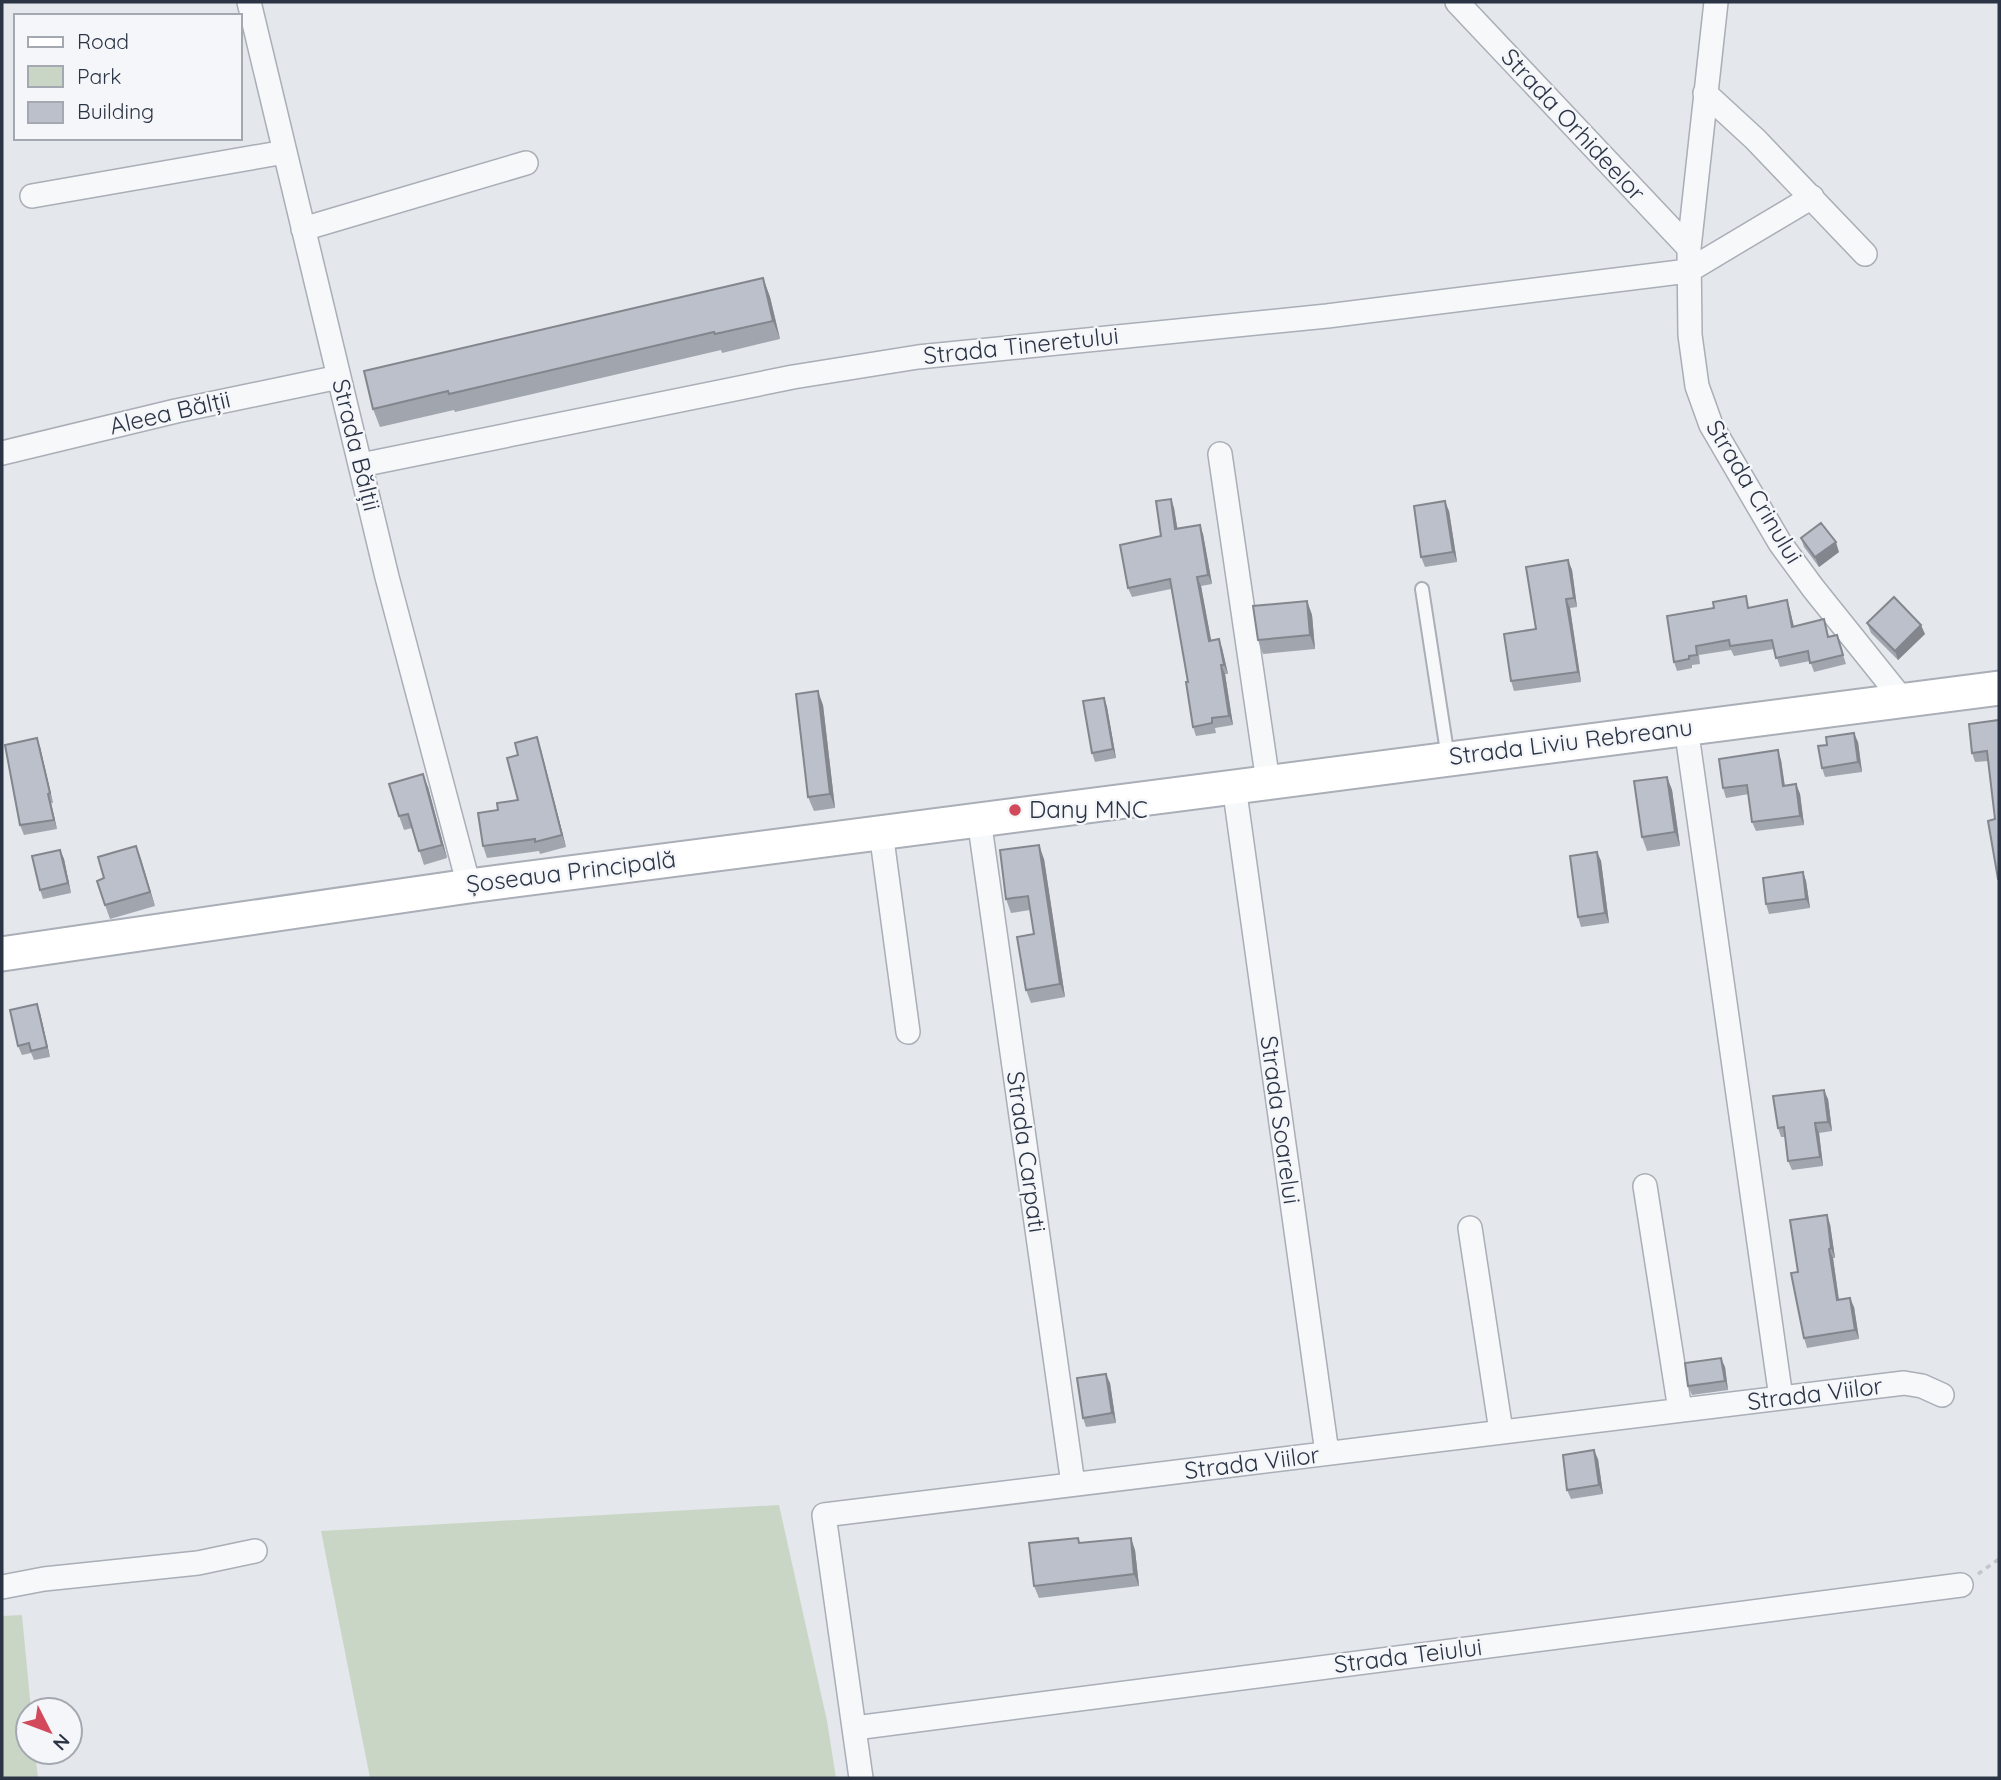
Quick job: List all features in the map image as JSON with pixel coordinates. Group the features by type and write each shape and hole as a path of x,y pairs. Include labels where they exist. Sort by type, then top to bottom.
{"main road":[{"name":"Strada Liviu Rebreanu","path":"1142,798 1999,688"},
{"name":"Șoseaua Principală","path":"2,954 469,886 1142,798"}],"street":[{"name":"Strada Bălții","path":"250,2 387,577 469,886"},
{"name":"Strada Orhideelor","path":"1457,2 1689,248"},
{"name":"Strada Crinului","path":"1716,2 1689,248 1690,335 1697,386 1711,425 1780,543 1902,699"},
{"path":"1705,93 1755,139 1865,254"},
{"path":"32,196 285,152"},
{"path":"303,229 526,163"},
{"path":"1688,271 1812,197"},
{"name":"Strada Tineretului","path":"360,465 793,377 904,359 1327,316 1688,271"},
{"name":"Aleea Bălții","path":"2,453 176,411 339,377"},
{"path":"1220,454 1268,782"},
{"path":"1686,727 1781,1398"},
{"name":"Strada Soarelui","path":"1234,786 1327,1454"},
{"name":"Strada Carpati","path":"979,819 1073,1485"},
{"path":"881,832 908,1032"},
{"path":"1645,1186 1680,1410"},
{"path":"1470,1228 1501,1431"},
{"name":"Strada Viilor","path":"861,1778 824,1515 1904,1383 1922,1386 1942,1395"},
{"path":"2,1587 44,1579 198,1563 255,1551"},
{"name":"Strada Teiului","path":"855,1728 1961,1585"}],"lane":[{"path":"1422,589 1448,758"}],"path":[{"path":"1961,1585 1999,1559"}],"green space":[{"path":"779,1505 827,1721 836,1778 370,1778 321,1531"},
{"path":"22,1615 30,1696 14,1696 14,1766 37,1766 38,1778 2,1778 2,1616"}],"building":[{"path":"763,278 773,321 373,409 364,371"},
{"path":"1171,499 1175,529 1200,525 1208,575 1197,577 1209,641 1219,639 1229,716 1212,718 1212,723 1193,727 1170,579 1128,588 1120,545 1161,536 1156,501"},
{"path":"1445,501 1453,552 1421,557 1414,506"},
{"path":"1821,523 1836,542 1815,557 1801,538"},
{"path":"1568,560 1574,598 1566,599 1578,672 1511,681 1504,634 1536,629 1526,567"},
{"path":"1746,596 1748,608 1787,600 1792,627 1824,619 1828,637 1837,635 1843,655 1810,663 1808,651 1776,658 1772,640 1730,646 1729,640 1696,646 1697,655 1674,662 1667,616 1714,608 1713,602"},
{"path":"1894,597 1921,625 1895,651 1867,623"},
{"path":"1307,601 1310,635 1258,640 1253,606"},
{"path":"818,691 830,794 808,797 796,694"},
{"path":"1104,698 1113,749 1092,753 1083,701"},
{"path":"1999,720 1998,879 1988,821 1995,819 1987,751 1972,753 1969,724"},
{"path":"1854,733 1858,762 1822,768 1818,746 1827,745 1826,737"},
{"path":"537,737 562,835 535,842 535,839 483,846 478,813 498,810 497,803 518,800 507,758 518,755 515,743"},
{"path":"37,738 54,820 20,825 5,745"},
{"path":"1778,750 1783,786 1796,784 1800,816 1752,822 1747,785 1723,788 1719,759"},
{"path":"423,774 442,845 419,851 408,814 399,816 389,784"},
{"path":"1667,777 1675,832 1642,837 1634,781"},
{"path":"1039,845 1060,984 1026,990 1017,937 1034,934 1028,896 1006,899 1000,850"},
{"path":"136,846 150,892 105,905 97,881 104,878 98,857"},
{"path":"60,850 68,883 40,890 32,856"},
{"path":"1597,852 1605,913 1578,917 1570,856"},
{"path":"1803,872 1806,899 1766,904 1763,878"},
{"path":"37,1004 47,1047 31,1051 29,1043 18,1046 10,1010"},
{"path":"1824,1090 1828,1122 1815,1123 1820,1157 1788,1161 1784,1127 1778,1128 1773,1096"},
{"path":"1827,1215 1837,1300 1850,1298 1855,1330 1804,1338 1791,1273 1798,1272 1790,1220"},
{"path":"1721,1358 1725,1381 1688,1386 1685,1363"},
{"path":"1106,1374 1112,1413 1083,1418 1077,1378"},
{"path":"1594,1450 1599,1485 1567,1490 1563,1455"},
{"path":"1078,1538 1079,1543 1131,1538 1134,1574 1034,1586 1029,1543"}],"place":[{"name":"Dany MNC","path":"1015,810"}]}
